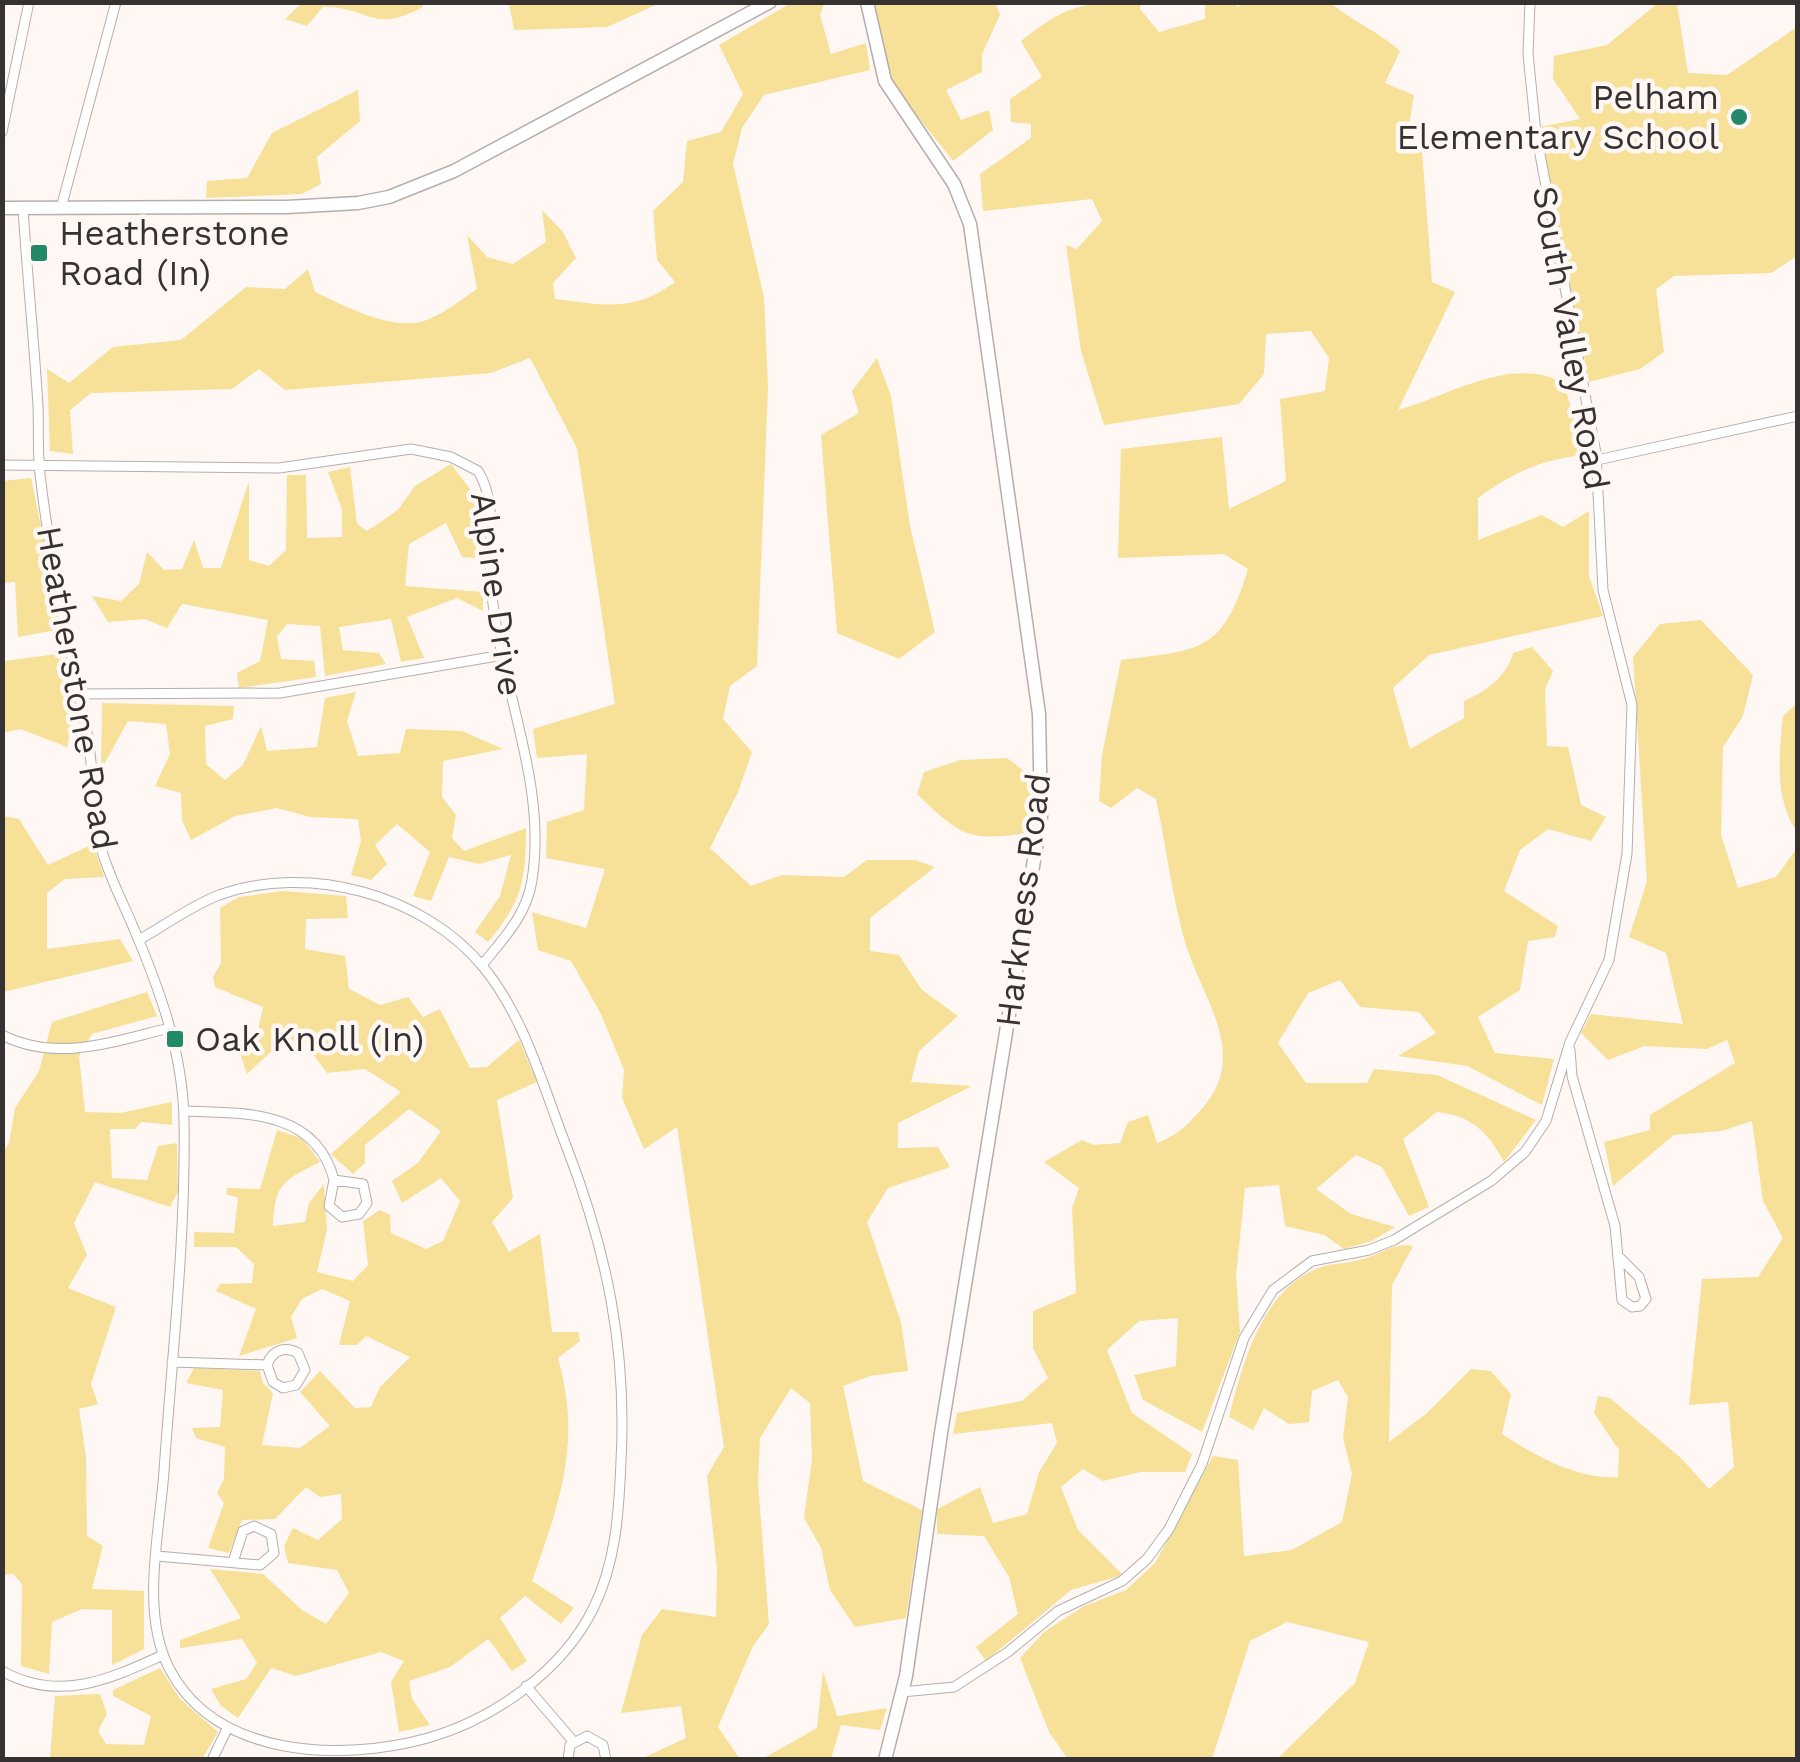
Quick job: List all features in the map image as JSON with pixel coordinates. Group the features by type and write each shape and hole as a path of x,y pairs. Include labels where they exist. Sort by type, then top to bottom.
{"main road":[{"path":"2,208 358,204 428,183 770,2"},
{"name":"Harkness Road","path":"867,2 885,81 954,184 970,224 1024,589 1042,767 1039,836 1026,920 958,1324 902,1692 886,1760"}],"street":[{"path":"2,132 29,2"},
{"path":"60,208 116,2"},
{"name":"South Valley Road","path":"902,1692 954,1687 1058,1612 1115,1585 1141,1566 1169,1529 1202,1464 1244,1338 1273,1290 1312,1261 1386,1244 1510,1166 1546,1121 1570,1042 1616,933 1632,768 1630,687 1601,573 1596,460 1536,132 1528,54 1530,2"},
{"name":"Heatherstone Road","path":"23,208 39,466 90,749 101,847 170,1028 184,1110 184,1188 156,1604 163,1655 175,1679 226,1730"},
{"path":"1596,460 1798,416"},
{"name":"Alpine Drive","path":"2,465 280,468 411,449 458,460 478,471 486,487 491,589 502,655 531,788 533,874 517,921 482,965"},
{"path":"78,694 296,692 502,655"},
{"path":"139,940 227,893 317,885 397,903 454,940 482,965 528,1043 588,1203 612,1290 623,1372 620,1502 607,1572 573,1641 526,1686 457,1728 406,1743 326,1748 266,1743 226,1730 212,1760"},
{"path":"2,1035 29,1046 60,1050 170,1028"},
{"path":"1570,1042 1572,1076 1612,1211 1622,1300 1632,1307 1640,1306 1646,1299 1643,1285 1620,1258"},
{"path":"184,1110 256,1114 285,1122 318,1145 334,1180 329,1206 342,1217 359,1214 367,1202 363,1184 334,1180"},
{"path":"286,1349 298,1353 306,1370 296,1386 284,1388 272,1382 267,1365 274,1354 286,1349"},
{"path":"172,1362 267,1365"},
{"path":"157,1556 233,1562 266,1563 274,1553 272,1534 254,1526 242,1531 233,1562"},
{"path":"2,1672 46,1687 77,1687 103,1682 163,1655"},
{"path":"526,1686 574,1741"},
{"path":"568,1760 574,1741 586,1736 599,1740 606,1760"}],"shaded area":[{"path":"1246,2 1331,3 1400,51 1385,83 1414,95 1408,131 1422,151 1432,282 1455,292 1398,410 1502,375 1544,376 1564,383 1584,455 1528,469 1478,498 1478,540 1542,515 1563,527 1589,511 1589,576 1603,616 1429,655 1393,688 1410,749 1464,718 1464,701 1494,683 1513,653 1532,647 1553,671 1545,689 1547,746 1568,747 1581,805 1606,817 1591,841 1548,829 1520,850 1504,891 1558,926 1555,937 1528,941 1520,990 1478,1017 1495,1053 1554,1059 1542,1105 1467,1066 1398,1056 1436,1033 1419,1012 1360,1007 1340,980 1308,993 1278,1043 1306,1083 1367,1083 1374,1069 1437,1075 1536,1120 1504,1162 1478,1127 1460,1117 1437,1112 1403,1139 1429,1207 1409,1216 1382,1167 1356,1155 1316,1189 1351,1214 1395,1227 1372,1241 1344,1249 1324,1235 1285,1226 1279,1185 1245,1188 1236,1276 1240,1332 1202,1432 1143,1400 1134,1375 1176,1366 1178,1318 1139,1321 1107,1350 1132,1413 1192,1454 1185,1472 1140,1472 1103,1481 1083,1469 1061,1487 1078,1530 1123,1575 1071,1590 986,1661 976,1647 1018,1614 1009,1577 984,1536 937,1534 937,1509 980,1487 993,1523 1027,1514 1039,1472 1057,1443 1052,1423 953,1434 957,1413 1022,1401 1048,1378 1033,1348 1033,1311 1076,1293 1072,1208 1079,1188 1044,1162 1082,1140 1093,1145 1120,1143 1128,1122 1148,1115 1157,1143 1170,1137 1199,1112 1214,1091 1222,1070 1219,1028 1185,942 1156,799 1137,788 1111,808 1099,801 1102,755 1121,660 1190,649 1205,642 1229,617 1248,569 1224,554 1118,558 1121,449 1222,437 1229,509 1286,481 1280,399 1325,391 1329,358 1311,331 1266,334 1264,374 1239,404 1104,425 1081,351 1066,245 1077,249 1102,221 1092,199 983,211 980,174 1031,138 1031,124 1011,122 1010,99 1042,77 1021,41 1052,19 1089,5 1141,3 1140,9 1159,32 1205,19 1205,3 1236,3 1237,7"},
{"path":"302,3 422,3 423,7 392,19 323,7 307,26 285,19"},
{"path":"509,3 660,3 607,27 514,30"},
{"path":"791,3 824,3 820,15 831,54 866,43 870,70 764,95 742,128 733,164 764,297 768,387 757,666 730,686 723,719 752,752 738,792 710,848 751,886 782,875 844,877 867,860 915,860 935,867 870,918 870,951 899,955 922,990 958,1016 919,1051 911,1082 972,1086 898,1123 898,1148 938,1147 950,1167 888,1188 867,1222 901,1322 908,1371 870,1376 843,1386 863,1481 922,1510 906,1618 855,1627 830,1590 821,1548 804,1518 812,1459 810,1403 791,1388 760,1438 758,1483 769,1624 753,1646 718,1727 740,1759 641,1759 686,1738 681,1706 621,1713 642,1635 662,1609 716,1617 717,1569 707,1476 724,1447 677,1127 644,1149 622,1098 624,1070 601,1014 571,961 538,950 532,912 586,928 605,869 546,858 547,822 584,810 587,754 537,758 533,729 615,704 577,448 530,358 491,373 285,390 259,369 232,389 91,393 70,410 73,454 50,451 47,369 69,383 113,347 181,340 246,287 285,289 308,269 315,292 355,311 401,323 429,319 477,289 467,235 487,257 513,264 546,242 542,210 563,232 576,258 553,283 555,299 618,304 660,292 675,282 657,260 653,211 683,182 687,141 721,132 743,94 719,45"},
{"path":"875,3 996,3 1000,15 982,54 982,72 946,90 961,120 989,110 993,130 953,161 900,94 881,56"},
{"path":"1658,3 1677,3 1688,73 1727,75 1797,27 1797,256 1771,273 1674,276 1656,289 1664,352 1640,369 1589,382 1539,127 1580,119 1553,79 1554,56 1607,45"},
{"path":"358,90 360,121 317,157 321,184 302,194 206,198 207,181 247,178 272,133"},
{"path":"877,358 891,396 910,526 935,632 899,659 837,633 821,435 859,413 852,391"},
{"path":"451,464 476,497 476,558 462,557 446,523 409,544 405,586 483,592 483,611 457,598 407,617 424,658 401,662 391,619 339,627 343,650 379,653 386,664 325,676 320,626 287,624 277,636 281,659 314,661 316,677 239,688 237,673 260,661 268,620 182,604 167,628 145,619 108,622 92,596 121,601 139,584 147,552 164,570 182,569 194,540 203,568 221,568 249,481 249,560 269,566 286,550 287,475 306,475 307,538 342,537 342,509 328,472 350,467 357,524 367,531 398,510 415,486"},
{"path":"31,478 62,629 18,637 15,582 3,583 2,481"},
{"path":"1701,620 1753,675 1743,716 1723,747 1721,835 1738,888 1776,877 1797,848 1797,1759 1277,1759 1355,1683 1369,1642 1287,1622 1250,1641 1212,1759 1068,1759 1049,1732 1020,1658 1044,1632 1084,1606 1126,1590 1155,1563 1213,1456 1238,1460 1244,1556 1292,1550 1342,1522 1352,1474 1343,1438 1348,1397 1338,1380 1312,1391 1309,1422 1289,1424 1264,1408 1253,1430 1229,1417 1249,1350 1271,1308 1285,1290 1324,1266 1399,1246 1413,1246 1392,1285 1389,1442 1427,1413 1471,1369 1491,1371 1511,1394 1502,1434 1572,1471 1618,1477 1619,1450 1594,1413 1598,1396 1610,1398 1682,1459 1709,1489 1734,1467 1728,1402 1689,1405 1702,1279 1758,1277 1783,1238 1763,1201 1752,1121 1722,1131 1674,1135 1613,1186 1604,1142 1650,1130 1650,1115 1735,1063 1727,1040 1707,1049 1645,1046 1608,1060 1581,1033 1591,1014 1683,1024 1666,953 1629,937 1647,881 1633,657 1660,624"},
{"path":"65,653 71,727 67,747 20,729 3,733 3,661"},
{"path":"356,692 347,721 358,756 400,753 406,729 462,731 503,749 443,761 442,797 456,815 452,838 464,851 526,828 520,890 488,942 475,932 500,896 511,855 479,864 449,857 431,901 413,896 430,852 397,824 375,845 387,864 371,880 351,875 361,841 358,819 310,817 277,808 235,816 191,840 182,820 181,793 155,786 170,754 166,724 128,721 101,770 102,703 234,706 233,719 205,726 206,764 225,780 243,765 261,726 267,751 317,747 325,698"},
{"path":"1797,703 1797,832 1781,791 1780,761 1783,716"},
{"path":"1007,758 1032,777 1036,796 1027,833 991,836 966,832 944,819 917,794 924,772 960,760"},
{"path":"3,816 19,819 48,865 93,844 104,877 65,879 47,893 47,949 120,939 133,961 3,992"},
{"path":"282,891 346,896 348,918 306,919 305,949 345,956 349,989 380,1005 408,997 423,1017 440,1009 470,1068 487,1067 519,1040 537,1082 497,1100 513,1198 492,1222 509,1252 540,1234 552,1332 578,1332 580,1341 558,1358 565,1389 568,1445 559,1498 532,1581 574,1608 561,1624 525,1596 500,1618 527,1661 512,1671 488,1639 450,1667 409,1681 412,1699 430,1725 399,1732 391,1682 404,1661 381,1652 296,1676 271,1668 238,1718 221,1706 211,1689 246,1679 257,1663 242,1639 180,1648 180,1640 241,1618 210,1569 263,1574 302,1610 326,1624 349,1593 337,1570 288,1563 284,1546 293,1528 318,1540 342,1519 341,1494 320,1497 306,1487 275,1519 242,1520 229,1553 208,1548 224,1503 217,1493 224,1479 225,1447 196,1438 192,1428 220,1427 223,1390 186,1383 194,1368 260,1371 263,1383 273,1393 262,1445 300,1448 330,1426 300,1392 320,1371 355,1408 371,1407 380,1387 410,1357 366,1336 357,1345 339,1345 350,1301 322,1289 302,1299 291,1317 297,1338 239,1356 256,1309 216,1291 220,1284 252,1283 254,1264 236,1247 194,1247 194,1232 234,1233 238,1198 226,1194 227,1188 260,1189 277,1130 303,1139 320,1162 283,1185 276,1201 273,1226 305,1222 309,1203 324,1184 327,1230 317,1272 353,1281 368,1265 363,1221 380,1210 390,1215 391,1233 426,1249 443,1241 460,1201 441,1178 402,1203 392,1181 418,1163 441,1131 409,1109 365,1145 365,1163 353,1174 331,1154 401,1092 365,1069 327,1073 305,1044 284,1040 247,1074 240,1053 220,1047 222,1039 258,1030 263,1007 215,987 213,977 221,963 220,908 239,897"},
{"path":"147,992 157,1016 92,1034 79,1056 85,1112 120,1113 172,1102 172,1125 141,1122 135,1129 110,1129 112,1178 147,1180 158,1146 177,1143 178,1192 170,1207 95,1182 74,1223 87,1255 68,1288 116,1307 91,1384 98,1404 79,1409 86,1457 87,1536 103,1546 92,1589 144,1591 144,1649 112,1665 112,1610 82,1609 52,1622 49,1674 21,1666 22,1584 13,1574 3,1575 3,1152 9,1143 15,1108 39,1071 52,1022"},
{"path":"160,1668 180,1699 218,1732 202,1759 50,1759 55,1696 100,1694 107,1714 98,1731 106,1744 144,1745 151,1716 113,1696 113,1690"},
{"path":"823,1671 837,1716 887,1708 880,1730 841,1725 831,1759 762,1759 817,1728"}],"place":[{"name":"Pelham Elementary School","path":"1739,117"},
{"name":"Heatherstone Road (In)","path":"39,253"},
{"name":"Oak Knoll (In)","path":"175,1039"}]}
